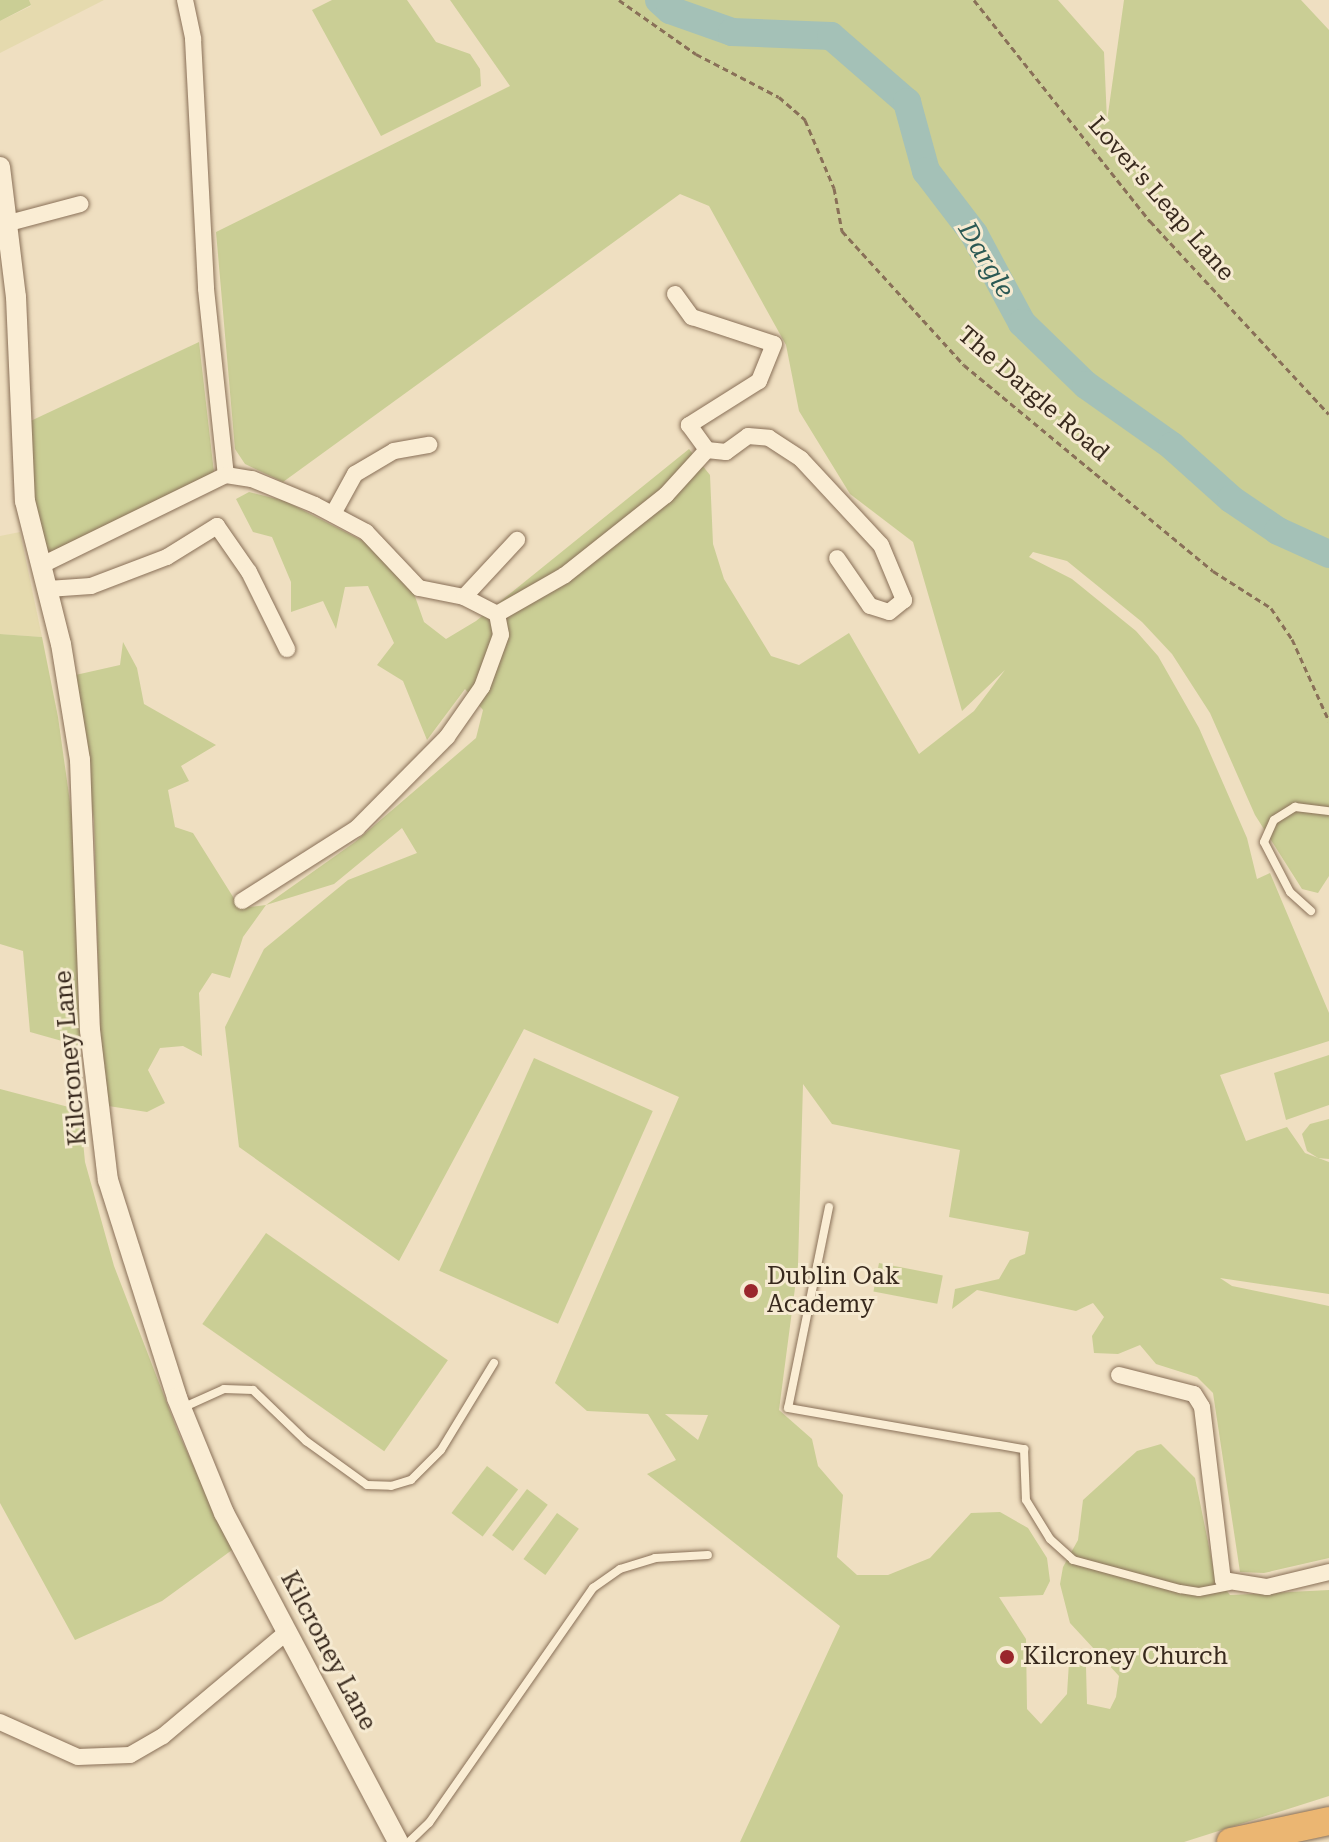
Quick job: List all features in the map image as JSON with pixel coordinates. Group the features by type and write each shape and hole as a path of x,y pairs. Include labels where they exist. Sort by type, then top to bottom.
{"highway":[{"path":"1231,1842 1329,1823"},
{"path":"1273,1842 1329,1823"}],"street":[{"path":"185,0 193,39 206,289 226,475"},
{"name":"Kilcroney Lane","path":"0,167 9,223 26,446 25,501 48,589 80,760 90,1030 108,1180 181,1408 224,1513 398,1842"},
{"path":"9,223 81,204"},
{"path":"675,294 692,317 774,344 759,381 689,425 707,450 726,452 748,436 769,438 801,459 881,545 904,600 889,612 870,606 837,558"},
{"path":"333,514 355,474 394,451 429,445"},
{"path":"497,614 565,575 666,495 707,450"},
{"path":"42,565 226,475 252,479 333,514 366,532 419,588 464,597 497,614"},
{"path":"48,589 91,586 167,557 217,526 249,572 287,649"},
{"path":"464,597 517,540"},
{"path":"242,901 357,828 447,737 482,687 501,635 497,614"},
{"path":"1119,1375 1194,1394 1202,1407 1223,1580 1234,1585 1267,1587 1329,1572"},
{"path":"0,1722 78,1757 130,1755 163,1736 288,1631"}],"lane":[{"path":"1311,911 1290,892 1264,842 1274,820 1295,807 1329,811"},
{"path":"829,1207 788,1408 1024,1449 1026,1500 1050,1539 1073,1560 1199,1592 1234,1585"},
{"path":"181,1408 224,1389 253,1390 306,1441 367,1485 391,1486 411,1480 441,1450 494,1363"},
{"path":"409,1842 429,1823 593,1588 620,1569 655,1558 708,1555"}],"path":[{"name":"The Dargle Road","path":"619,0 696,54 779,97 805,120 830,176 842,231 975,375 1213,571 1271,608 1292,639 1329,721"},
{"name":"Lover's Leap Lane","path":"974,0 1150,221 1329,414"}],"shaded area":[{"path":"29,0 104,0 0,53 0,21 31,6"},
{"path":"20,532 42,637 0,634 0,536"}],"green space":[{"path":"0,0 29,0 31,5 0,21"},
{"path":"332,0 407,0 436,42 470,54 480,69 481,86 381,136 312,10"},
{"path":"450,0 1058,0 1104,52 1107,121 1124,0 1301,0 1329,30 1329,876 1318,893 1302,889 1255,815 1210,713 1172,654 1142,622 1067,561 1033,552 1029,557 1072,579 1136,631 1158,656 1199,728 1247,838 1257,879 1270,873 1329,1013 1329,1041 1220,1075 1246,1141 1287,1127 1305,1153 1329,1162 1329,1294 1220,1278 1232,1286 1329,1306 1329,1558 1264,1573 1240,1572 1213,1393 1197,1377 1156,1364 1140,1345 1118,1354 1094,1353 1092,1336 1104,1317 1093,1303 1076,1311 977,1290 952,1309 955,1289 999,1279 1010,1260 1025,1254 1029,1232 949,1217 960,1150 832,1124 803,1084 798,1265 779,1410 812,1439 818,1466 843,1495 837,1557 857,1575 888,1575 930,1558 971,1513 1000,1512 1028,1528 1047,1558 1050,1581 1043,1595 999,1597 1026,1639 1027,1709 1041,1724 1067,1694 1069,1662 1086,1667 1087,1704 1110,1709 1116,1697 1119,1676 1070,1623 1060,1584 1063,1567 1078,1540 1083,1500 1137,1451 1161,1444 1195,1478 1215,1576 1230,1595 1329,1590 1329,1796 1184,1842 740,1842 840,1626 647,1474 676,1460 648,1414 587,1411 555,1383 679,1097 524,1029 399,1261 239,1147 225,1027 264,949 348,880 417,853 402,828 334,884 266,905 355,842 476,738 483,710 465,689 427,740 403,681 377,665 394,643 368,586 345,587 336,629 323,601 291,612 291,582 272,537 253,532 236,499 249,492 285,501 367,543 412,588 424,622 446,639 476,621 689,449 710,475 713,544 724,579 771,656 799,665 849,633 919,754 974,711 1005,670 962,711 913,542 850,494 799,411 786,345 709,206 680,194 283,482 245,464 235,449 216,232 510,86","holes":["665,1414 708,1415 698,1440"]},
{"path":"199,342 214,473 49,553 34,515 22,425"},
{"path":"0,634 42,637 58,717 80,873 80,1063 62,1041 30,1032 23,951 0,944"},
{"path":"123,642 137,668 144,704 216,745 181,766 189,781 168,790 175,827 193,833 240,908 266,905 243,937 230,978 212,973 199,993 202,1056 183,1046 160,1048 148,1070 165,1103 147,1112 102,1105 94,820 71,676 120,665"},
{"path":"1329,1055 1329,1105 1286,1120 1274,1073"},
{"path":"534,1058 653,1111 558,1324 439,1271"},
{"path":"0,1089 80,1110 85,1162 114,1266 178,1432 232,1550 162,1601 75,1640 0,1503"},
{"path":"1329,1119 1329,1159 1318,1158 1307,1151 1302,1134 1310,1124"},
{"path":"266,1233 448,1360 384,1451 202,1324"},
{"path":"879,1263 943,1275 937,1304 873,1291"},
{"path":"487,1466 518,1489 483,1537 451,1513"},
{"path":"527,1489 548,1505 513,1551 492,1535"},
{"path":"557,1513 579,1529 545,1575 523,1559"}],"waterway":[{"name":"Dargle","path":"659,0 670,10 732,32 831,36 907,102 926,171 974,234 1022,323 1086,385 1172,446 1231,499 1278,531 1329,554"}],"place":[{"name":"Dublin Oak Academy","path":"751,1291"},
{"name":"Kilcroney Church","path":"1007,1657"}]}
